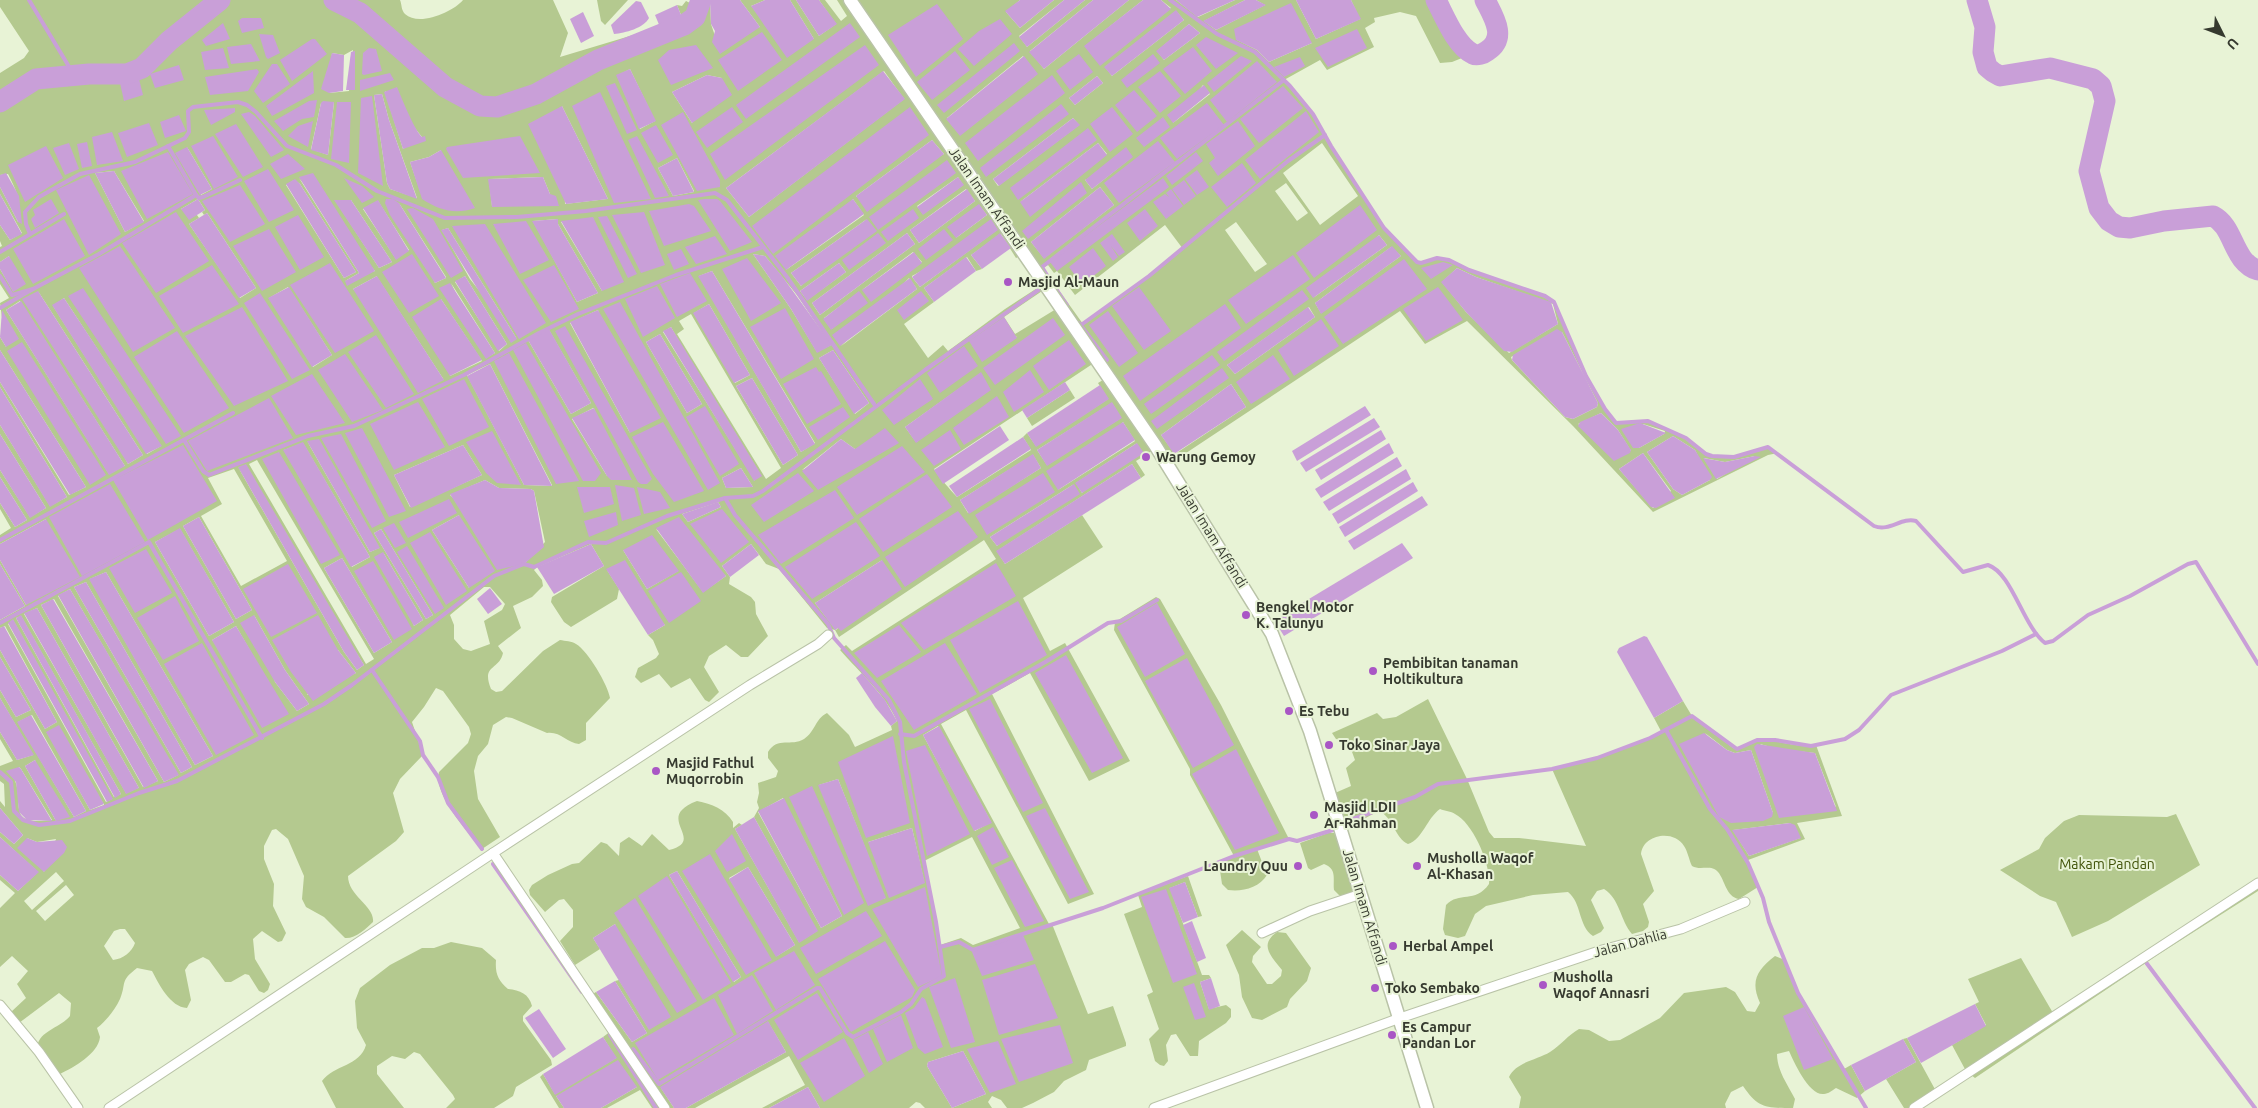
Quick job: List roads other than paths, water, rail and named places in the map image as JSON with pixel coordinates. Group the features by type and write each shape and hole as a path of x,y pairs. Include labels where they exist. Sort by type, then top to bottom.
{"street":[{"name":"Jalan Imam Affandi","path":"850,0 1155,445 1255,603 1285,663 1312,736 1427,1108"},
{"path":"109,1108 493,853 750,685 818,644 828,635"},
{"path":"493,853 665,1108"},
{"path":"1914,1108 2258,882"},
{"path":"1262,933 1310,911 1361,894"},
{"name":"Jalan Dahlia","path":"1154,1108 1400,1018 1602,950 1681,929 1745,902"},
{"path":"0,1005 39,1052 78,1108"}],"waterway":[{"path":"29,0 74,75"},
{"path":"0,102 36,79 89,74 127,74 142,68 169,41 220,0"},
{"path":"334,0 360,13 445,87 480,106 497,107 536,94 598,60 684,25 695,17 701,0"},
{"path":"1170,0 1217,34 1255,52 1290,86 1313,114 1331,146 1384,228 1417,262 1421,263 1437,258 1449,260 1469,270 1545,296 1554,302 1586,376 1605,409 1616,423 1648,421 1686,438 1706,454 1712,456 1734,457 1768,447 1874,526 1885,527 1905,521 1916,521 1963,572 1988,565 1996,570 2011,589 2030,625 2045,643 2053,641 2088,615 2130,596 2188,564 2196,562 2258,664"},
{"path":"1436,0 1461,44 1476,55 1487,51 1497,40 1498,33 1495,20 1485,0"},
{"path":"1977,0 1985,27 1983,52 1987,67 1993,72 2000,76 2050,68 2093,79 2101,86 2105,101 2089,171 2099,208 2109,221 2119,227 2130,228 2164,221 2213,216 2226,228 2243,260 2258,270"},
{"path":"1048,281 1050,280 1042,267 1284,80"},
{"path":"30,234 26,224 25,212 39,197 80,174 135,162 185,138 189,132 188,111 193,107 238,102 247,105 256,112 287,146 336,165 377,191 445,218 517,217 586,211 715,193 727,200 787,277 874,404"},
{"path":"1081,325 1149,276 1288,161 1325,135"},
{"path":"168,146 196,195"},
{"path":"0,276 12,295 33,289 99,254 196,195 199,198 203,197 240,180"},
{"path":"0,252 64,214"},
{"path":"184,440 203,471 209,475 308,436 354,426 464,375 539,333 578,314 676,275 763,247"},
{"path":"1050,280 1067,305"},
{"path":"0,772 11,782 14,811 23,820 39,825 70,821 139,793 177,781 324,704 352,685 494,576 524,564 534,567 588,542 606,543 667,516 725,498 753,496 763,491 925,370 1044,286"},
{"path":"0,308 33,289"},
{"path":"1079,323 1107,360"},
{"path":"0,540 233,413"},
{"path":"633,1049 659,1084 817,988 820,988 847,1033 853,1037 901,1012 911,1004 921,989 944,976 936,922 904,762 900,722 889,700 834,638 828,624 735,515 725,498"},
{"path":"0,623 149,542 262,738"},
{"path":"900,734 914,736 1047,661 1108,623 1121,621 1157,600"},
{"path":"940,947 959,942 973,950 1103,908 1234,856 1289,839 1297,841 1333,830 1350,820 1415,797 1438,784 1552,769 1597,758 1650,738 1692,716 1737,749 1757,740 1775,740 1811,746 1845,739 1859,730 1891,695 2002,651 2036,634"},
{"path":"372,670 420,741 423,755 438,777 448,803 482,849"},
{"path":"1666,730 1710,809 1727,829 1748,863 1763,898 1769,922 1798,993 1866,1108"},
{"path":"493,864 582,992"},
{"path":"2145,961 2255,1108"},
{"path":"610,1035 656,1108"}],"place":[{"name":"Masjid Al-Maun","path":"1008,282"},
{"name":"Warung Gemoy","path":"1146,457"},
{"name":"Bengkel Motor K. Talunyu","path":"1246,615"},
{"name":"Pembibitan tanaman Holtikultura","path":"1373,671"},
{"name":"Es Tebu","path":"1289,711"},
{"name":"Toko Sinar Jaya","path":"1329,745"},
{"name":"Masjid Fathul Muqorrobin","path":"656,771"},
{"name":"Masjid LDII Ar-Rahman","path":"1314,815"},
{"name":"Laundry Quu","path":"1298,866"},
{"name":"Musholla Waqof Al-Khasan","path":"1417,866"},
{"name":"Herbal Ampel","path":"1393,946"},
{"name":"Musholla Waqof Annasri","path":"1543,985"},
{"name":"Toko Sembako","path":"1375,988"},
{"name":"Es Campur Pandan Lor","path":"1392,1035"}],"park label":[{"name":"Makam Pandan","path":"2107,864"}]}
